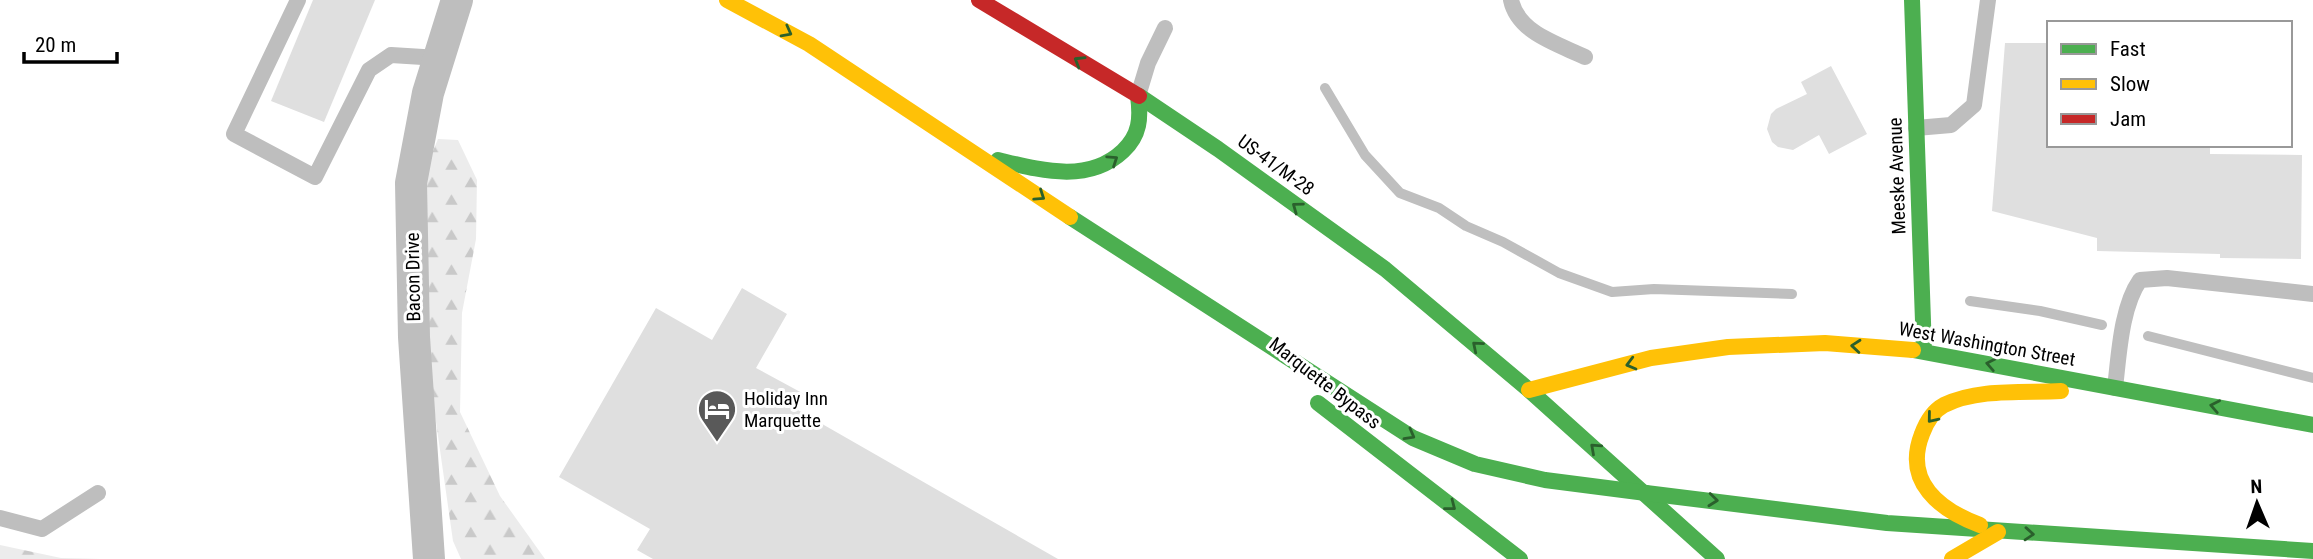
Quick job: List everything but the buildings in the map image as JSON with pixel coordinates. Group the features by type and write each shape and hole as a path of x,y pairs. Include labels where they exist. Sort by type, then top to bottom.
{"main road":[{"path":"727,0 809,44 1105,240 1413,438 1475,464 1545,480 1887,523 2270,554 2313,551"},
{"name":"US-41/M-28","path":"979,0 1138,96 1218,149 1385,269 1529,390"},
{"name":"Meeske Avenue","path":"1912,0 1924,351"},
{"path":"976,154 1035,169 1065,173 1087,171 1107,165 1120,157 1135,138 1140,121 1138,96"},
{"name":"Marquette Bypass","path":"1105,240 1258,357"},
{"name":"West Washington Street","path":"1529,390 1651,358 1728,347 1825,343 1924,351 2313,425"},
{"path":"1998,532 1947,511 1931,497 1916,463 1922,431 1931,416 1943,406 1962,399 2115,387"},
{"path":"1529,390 1717,559"},
{"name":"Marquette Bypass","path":"1302,391 1520,559"},
{"path":"1952,559 1998,532"},
{"path":"2270,554 2313,539"}],"street":[{"name":"Bacon Drive","path":"429,559 414,337 411,183 428,93 457,0"}],"lane":[{"path":"298,0 234,134 315,177 369,70 391,55 439,58"},
{"path":"1511,0 1513,7 1534,33 1585,57"},
{"path":"1916,128 1951,125 1974,105 1988,0"},
{"path":"1138,96 1148,62 1164,28"},
{"path":"2115,387 2128,307 2132,291 2140,280 2167,278 2313,294"},
{"path":"0,519 42,529 98,493"}],"green space":[{"path":"438,139 458,140 477,180 476,239 462,313 460,412 500,496 545,559 461,559 453,541 424,338 421,180"},
{"path":"0,545 61,558 100,559 0,559"}],"waterway":[{"path":"1325,88 1365,155 1400,193 1439,208 1466,226 1503,242 1559,273 1612,292 1654,289 1792,294"},
{"path":"1970,301 2040,311 2102,325"},
{"path":"2148,336 2313,378"}],"traffic: fast":[{"path":"1912,0 1924,351"},
{"path":"998,160 1063,172 1095,168 1123,151 1133,139 1139,119 1138,96"},
{"path":"1139,96 1385,269 1529,390 1717,559"},
{"path":"1070,217 1413,438 1475,464 1545,480 1646,493"},
{"path":"1913,350 2313,425"},
{"path":"1318,403 1520,559"},
{"path":"1646,493 1887,523 2313,551"}],"traffic: slow":[{"path":"727,0 809,44 1070,217"},
{"path":"1529,390 1651,358 1728,347 1825,343 1913,350"},
{"path":"1980,525 1965,519 1939,502 1921,480 1917,451 1928,422 1944,405 1972,396 2002,392 2061,391"},
{"path":"1952,559 1998,532"}],"traffic: jam":[{"path":"979,0 1139,96"}],"place":[{"name":"Holiday Inn Marquette","path":"717,443"}]}
